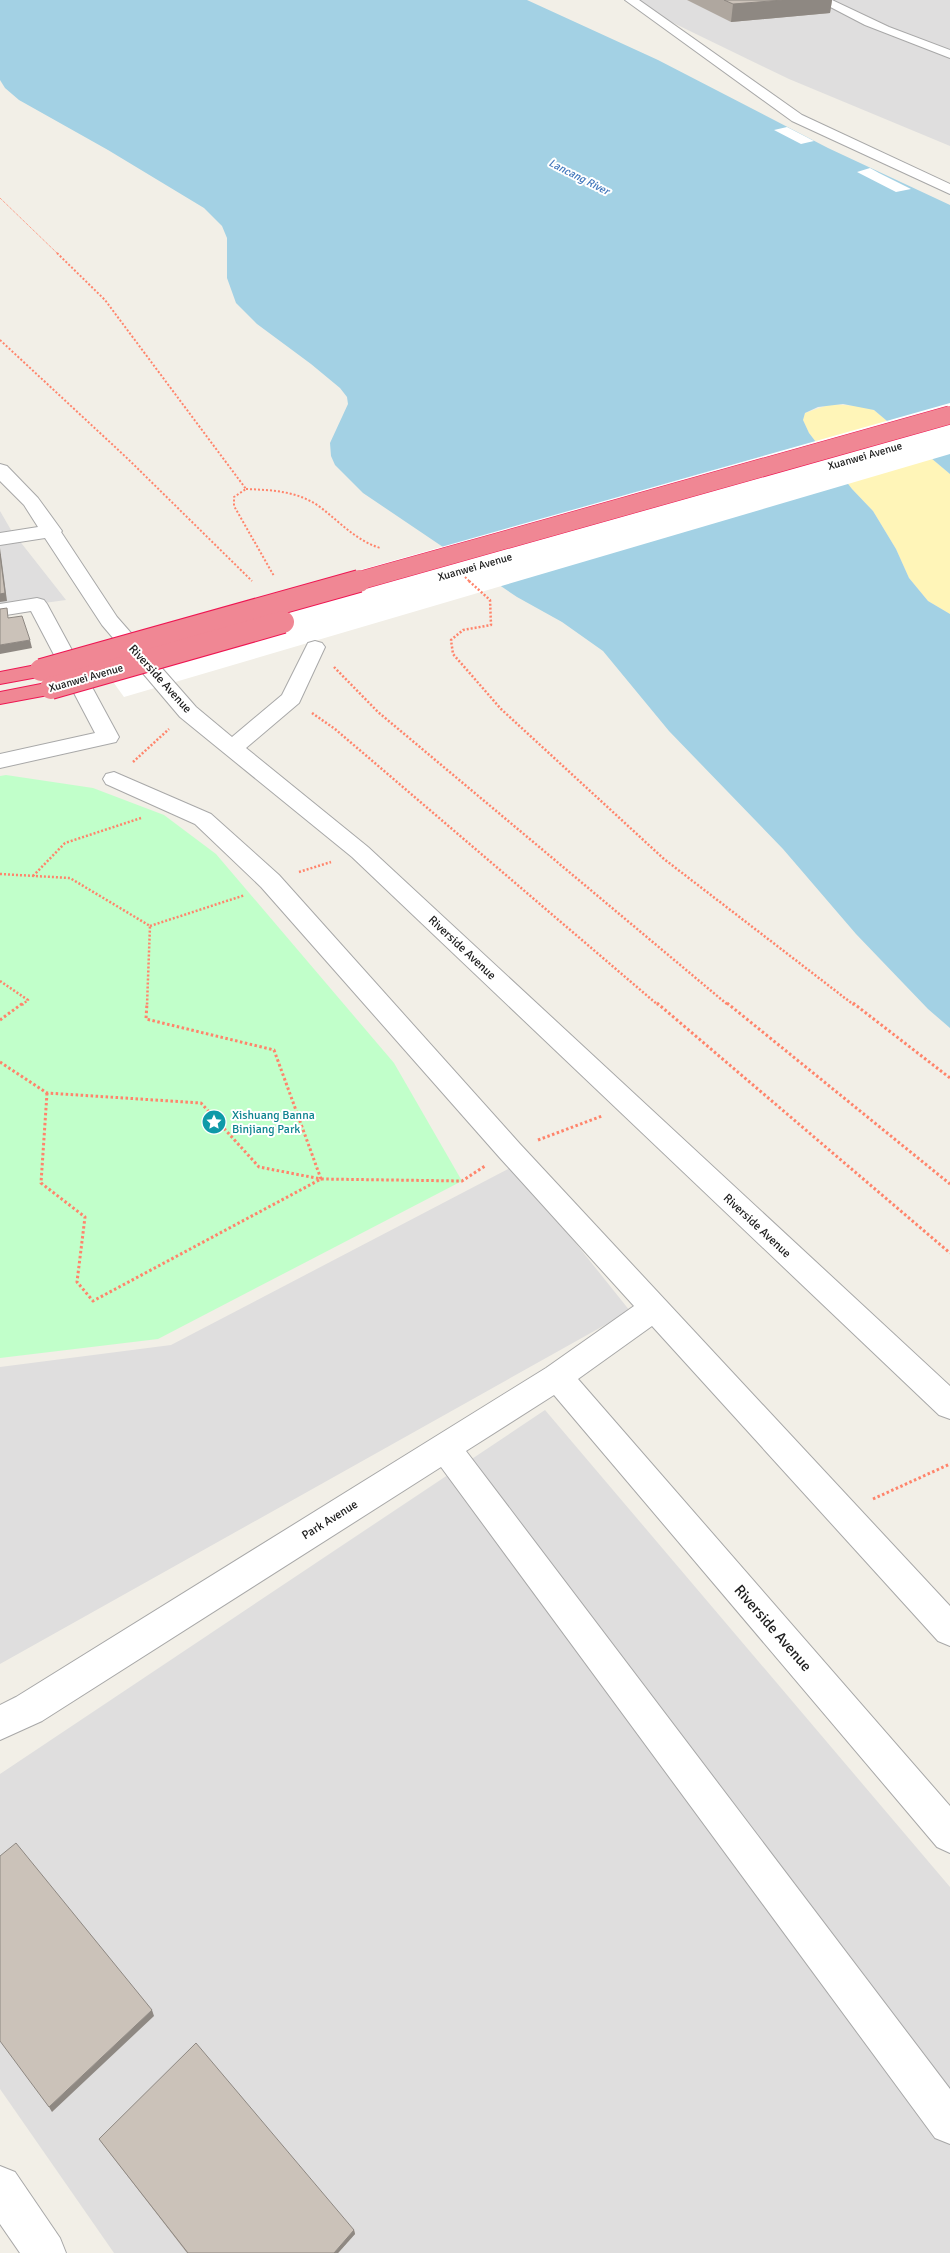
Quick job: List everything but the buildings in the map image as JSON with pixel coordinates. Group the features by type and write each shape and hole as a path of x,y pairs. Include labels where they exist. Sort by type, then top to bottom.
{"highway":[{"name":"Xuanwei Avenue","path":"0,698 46,679 950,415"},
{"name":"Xuanwei Avenue","path":"319,612 950,432"},
{"name":"Xuanwei Avenue","path":"0,678 46,679 300,617"}],"street":[{"path":"631,0 797,118 950,190"},
{"path":"823,0 847,13 950,54"},
{"name":"Riverside Avenue","path":"0,470 32,502 108,620 188,712 360,852 628,1106 950,1406"},
{"path":"0,539 52,532"},
{"path":"0,610 36,604 68,659 108,737 0,761"},
{"path":"233,748 291,698 315,647"},
{"path":"114,779 203,820 270,881 510,1151 950,1630"},
{"name":"Park Avenue","path":"0,1723 29,1709 557,1377 654,1308"},
{"name":"Riverside Avenue","path":"557,1377 950,1834"},
{"path":"445,1448 950,2123"},
{"path":"0,2187 46,2253"}],"path":[{"path":"0,198 105,300 246,489"},
{"path":"0,340 200,528 254,584"},
{"path":"277,581 234,506 234,497 246,489 282,490 310,500 360,541 382,548"},
{"path":"460,573 490,600 491,625 463,630 451,640 453,654 501,709 664,860 950,1078"},
{"path":"315,647 385,718 668,956 950,1184"},
{"path":"291,698 343,735 950,1253"},
{"path":"114,779 188,712"},
{"path":"33,876 66,843 175,807"},
{"path":"0,874 70,878 150,926 250,894 270,881 360,852"},
{"path":"150,926 146,1019 274,1050 321,1179"},
{"path":"0,981 28,1000 0,1020"},
{"path":"0,1062 47,1093 201,1103 259,1167 321,1179 462,1181 510,1151 628,1106"},
{"path":"47,1093 42,1183 85,1217 77,1282 92,1301 321,1179"},
{"path":"842,1512 950,1464"}],"shaded area":[{"path":"626,0 950,0 950,146 789,79"},
{"path":"0,511 11,530 66,600 0,609"},
{"path":"514,1166 630,1311 0,1664 0,1367 171,1345"},
{"path":"545,1410 950,1887 950,2253 114,2253 0,2089 0,1774"}],"sand":[{"path":"831,404 857,406 874,410 950,474 950,614 928,601 909,578 896,549 873,511 852,489 809,433 803,420 805,413"}],"green space":[{"name":"Xishuang Banna Binjiang Park","path":"6,775 93,788 164,815 216,854 394,1063 462,1181 158,1339 0,1358 0,776"}],"water":[{"name":"Lancang River","path":"0,0 527,0 658,60 828,148 950,205 950,474 874,410 843,404 818,407 805,413 803,420 809,433 852,489 873,511 896,549 909,578 928,601 950,614 950,1028 928,1009 856,934 783,849 669,731 603,651 562,622 517,597 363,493 335,465 331,456 330,443 348,404 347,397 340,388 311,364 257,324 236,303 227,278 227,238 222,226 204,208 108,150 19,100 5,88 0,80"}],"pier":[{"path":"787,127 814,141 801,144 774,130"},
{"path":"870,168 911,189 896,192 857,172"},
{"path":"950,403 950,454 124,697 88,647"}],"place":[{"name":"Xishuang Banna Binjiang Park","path":"214,1122"}]}
